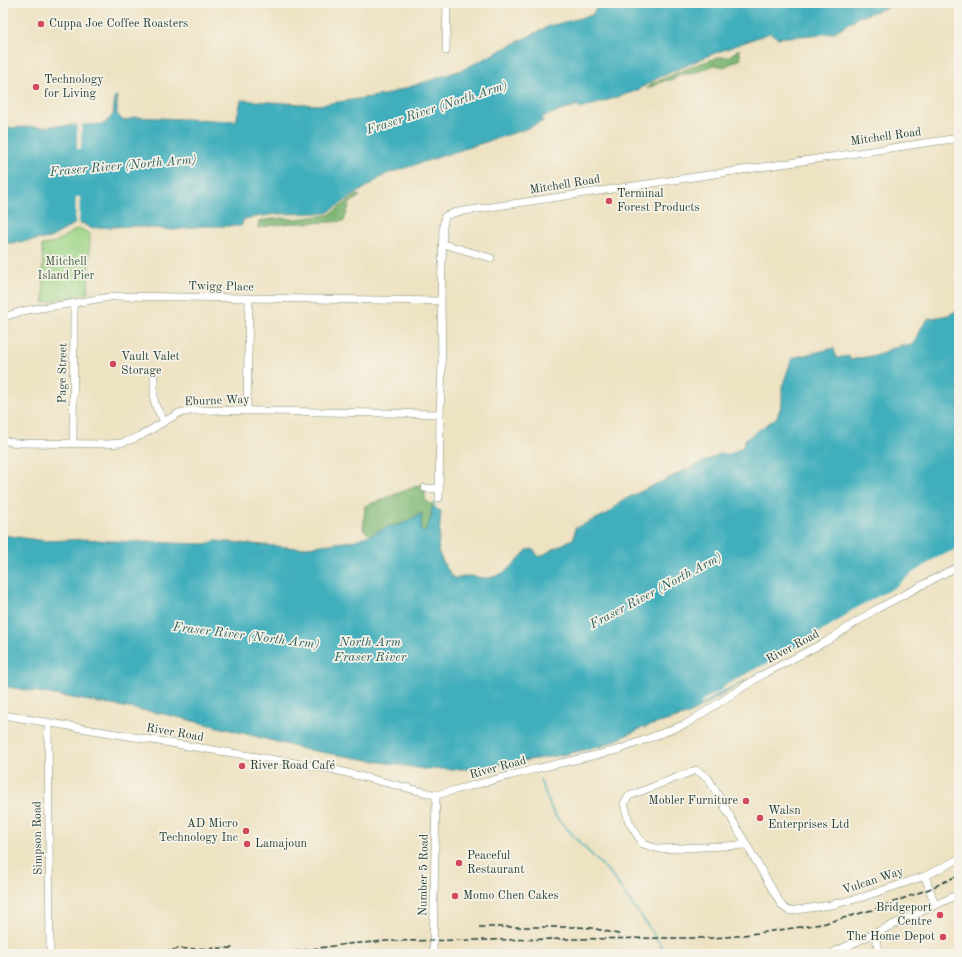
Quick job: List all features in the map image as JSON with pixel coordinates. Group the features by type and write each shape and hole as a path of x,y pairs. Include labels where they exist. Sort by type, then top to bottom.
{"street":[{"path":"446,51 447,3"},
{"name":"Mitchell Road","path":"439,498 442,364 441,301 443,227 445,216 454,213 959,138"},
{"path":"443,244 491,258"},
{"name":"Twigg Place","path":"3,318 13,313 118,296 441,301"},
{"path":"247,411 249,299"},
{"name":"Page Street","path":"73,303 73,443"},
{"path":"154,377 154,399 156,407 164,421"},
{"name":"Eburne Way","path":"3,440 15,443 121,443 142,435 179,413 196,410 440,414"},
{"path":"425,488 439,488"},
{"name":"River Road","path":"3,715 327,768 436,795 535,769 618,750 686,724 762,675 828,641 875,610 959,567"},
{"name":"Simpson Road","path":"48,722 50,954"},
{"path":"696,770 708,778 746,844 659,849 643,844 629,822 624,803 629,796 696,770"},
{"name":"Number 5 Road","path":"433,954 436,795"},
{"name":"Vulcan Way","path":"746,844 782,906 789,911 831,905 865,896 924,876 959,859"},
{"path":"924,876 935,905"},
{"path":"830,954 959,894"},
{"path":"874,933 880,954"}],"green space":[{"path":"739,49 741,59 724,67 715,65 692,74 680,74 673,80 666,80 647,89 651,84 693,66 719,57 728,57"},
{"path":"357,195 360,196 350,203 344,221 290,224 258,228 259,221 329,215"},
{"name":"Mitchell Island Pier","path":"77,229 81,229 90,234 88,293 44,303 42,245 52,244"},
{"path":"425,483 425,500 433,505 431,517 424,533 421,530 421,513 402,524 387,527 370,535 363,529 365,506"}],"water":[{"name":"Fraser River (North Arm)","path":"599,3 901,3 858,17 833,33 778,38 770,33 710,55 656,79 636,91 580,109 578,105 542,117 543,121 523,130 386,174 327,213 276,214 244,219 241,226 202,226 173,230 132,226 90,228 82,223 74,224 50,238 3,243 3,128 104,124 113,115 115,96 117,97 117,114 124,121 135,117 236,121 241,100 318,105 384,95 462,70 549,26 592,15"},
{"name":"North Arm Fraser River","path":"959,310 959,552 844,623 687,715 642,728 603,746 556,756 470,769 423,769 303,749 164,714 3,686 3,535 46,541 86,539 205,544 216,541 299,548 352,541 387,527 402,524 422,513 421,530 424,533 431,517 432,507 441,511 438,551 445,566 454,578 467,576 484,578 493,577 510,568 527,550 533,549 539,557 574,538 575,528 607,514 623,500 722,453 728,455 743,447 745,440 777,417 782,403 782,387 792,358 834,348 836,358 849,356 850,360 881,354 892,348 897,348 901,345 908,346 915,342 919,331 928,319 948,315"}],"pier":[{"path":"77,123 82,123 81,149 77,149"},
{"name":"Mitchell Island Pier","path":"76,197 80,197 79,226 75,226"},
{"path":"959,546 959,555 916,582 769,669 721,692 700,706 703,700 722,690 724,686 788,652 841,619 851,611 895,587 934,559 952,551"}],"waterway":[{"path":"434,503 436,511"},
{"path":"540,780 552,810 558,819 611,874 668,954"}],"railway":[{"path":"276,954 347,944 387,941 712,938 736,936 822,924 872,910 929,889 959,875"},
{"path":"479,927 578,927 592,928 622,935"},
{"path":"155,954 177,949 235,948"}],"place":[{"name":"Cuppa Joe Coffee Roasters","path":"41,24"},
{"name":"Technology for Living","path":"36,87"},
{"name":"Terminal Forest Products","path":"609,201"},
{"name":"Vault Valet Storage","path":"113,364"},
{"name":"River Road Café","path":"242,766"},
{"name":"Mobler Furniture","path":"746,801"},
{"name":"Walsn Enterprises Ltd","path":"760,818"},
{"name":"AD Micro Technology Inc","path":"246,831"},
{"name":"Lamajoun","path":"247,844"},
{"name":"Peaceful Restaurant","path":"459,863"},
{"name":"Momo Chen Cakes","path":"455,896"},
{"name":"Bridgeport Centre","path":"940,915"},
{"name":"The Home Depot","path":"943,937"}]}
